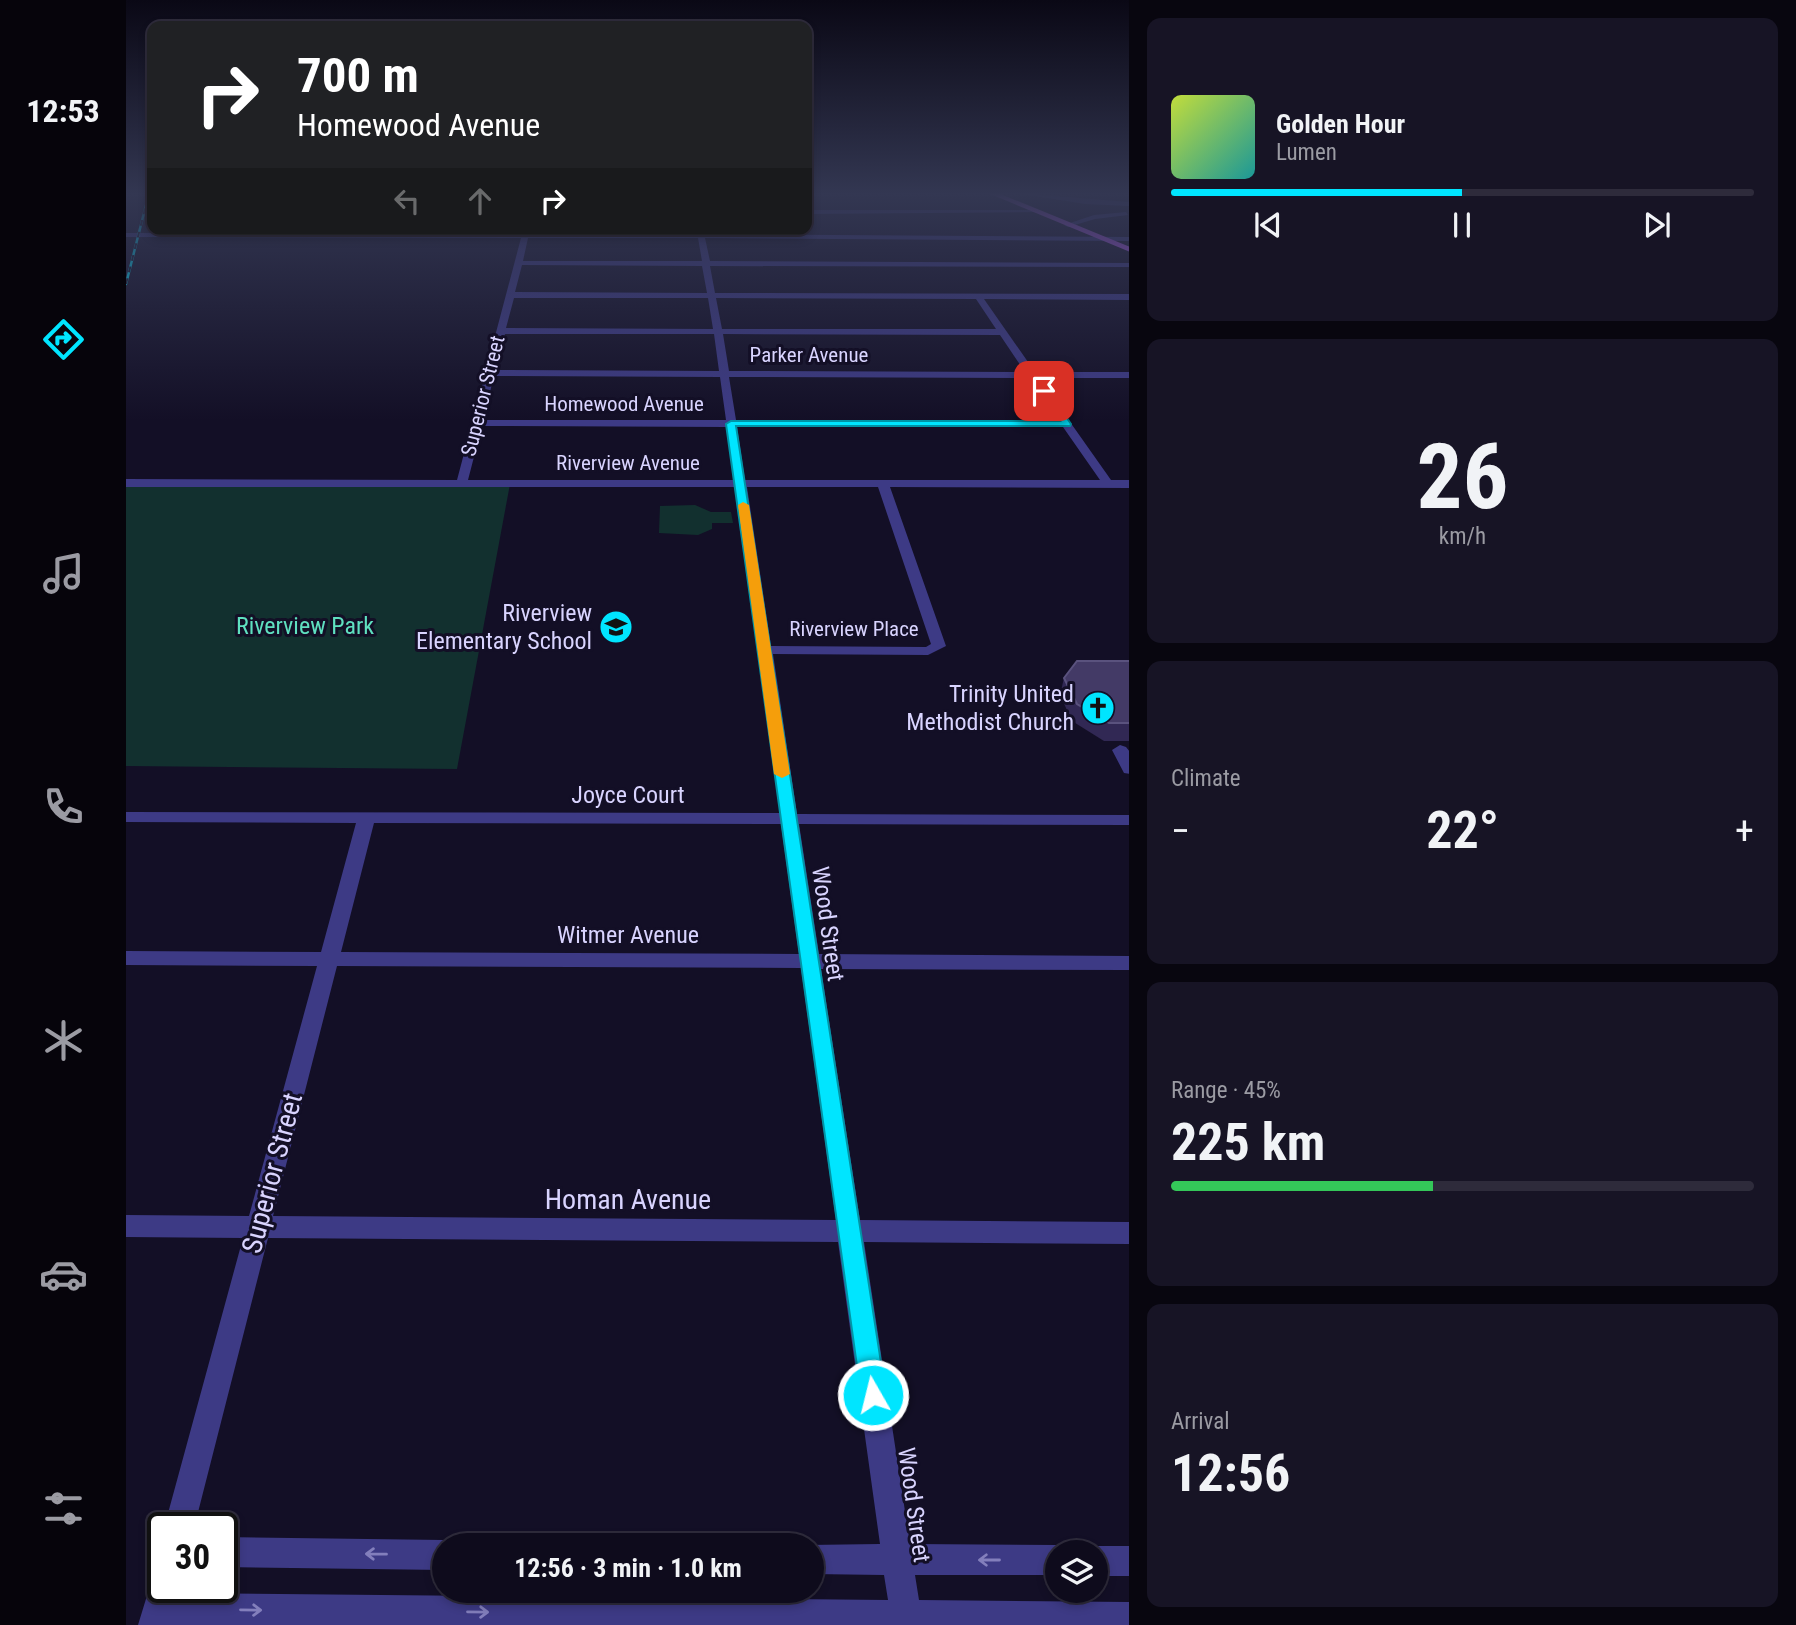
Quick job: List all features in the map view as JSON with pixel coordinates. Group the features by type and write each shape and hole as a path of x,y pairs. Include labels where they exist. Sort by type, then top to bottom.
{"street":[{"name":"Superior Street","path":"462,482 517,269"},
{"name":"Wood Street","path":"708,269 906,1621"},
{"path":"510,295 1129,297"},
{"path":"978,296 1108,484"},
{"path":"500,331 1003,332"},
{"name":"Parker Avenue","path":"489,373 1129,375"},
{"name":"Homewood Avenue","path":"476,423 1066,424"},
{"name":"Riverview Avenue","path":"126,483 1129,484"},
{"name":"Riverview Place","path":"764,650 928,650 939,646 883,484"},
{"path":"1120,750 1129,769"},
{"name":"Joyce Court","path":"126,817 1129,820"},
{"name":"Superior Street","path":"183,1512 366,819"},
{"name":"Witmer Avenue","path":"126,958 1129,963"},
{"name":"Homan Avenue","path":"126,1226 1129,1233"},
{"path":"238,1552 432,1555"},
{"path":"824,1559 1045,1560"},
{"path":"1108,1561 1129,1561"},
{"path":"158,1607 906,1621 1129,1618"}],"green space":[{"name":"Riverview Park","path":"510,484 457,769 126,766 126,485"},
{"path":"695,505 711,512 731,512 733,523 712,523 712,529 698,535 659,533 660,506"}],"building":[{"name":"Trinity United Methodist Church","path":"1077,661 1129,661 1129,723 1109,723 1077,704 1064,678"}],"railway":[{"path":"126,284 130,269"}],"slow traffic":[{"path":"743,505 782,774"}],"place":[{"name":"Riverview Elementary School","path":"616,627"},
{"name":"Trinity United Methodist Church","path":"1098,708"}],"route":[{"path":"873,1395 731,424 1066,424 1044,391"}]}
